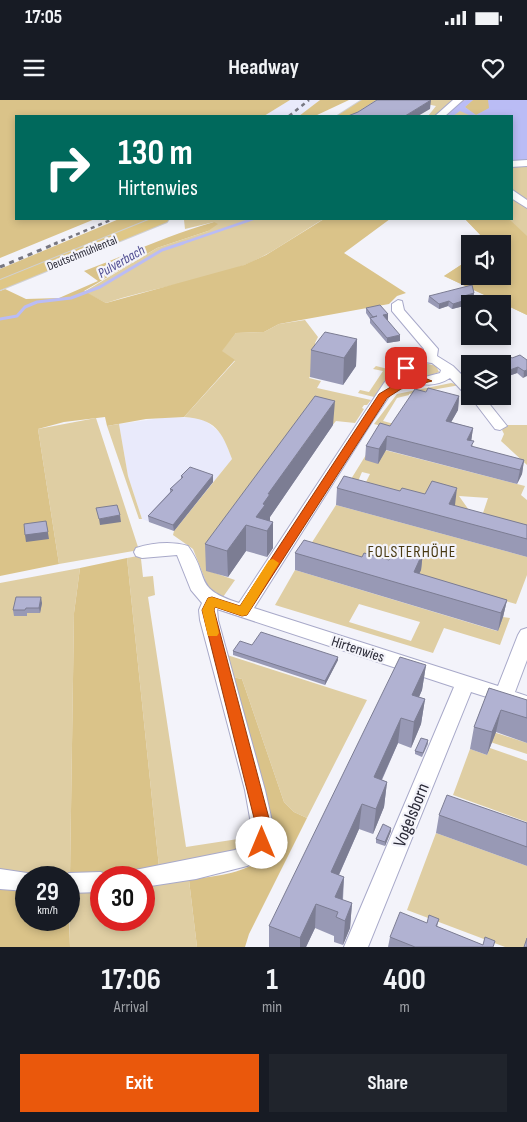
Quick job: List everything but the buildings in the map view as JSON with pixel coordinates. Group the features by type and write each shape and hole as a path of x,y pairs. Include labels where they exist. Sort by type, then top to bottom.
{"main road":[{"path":"345,115 370,100"},
{"name":"Deutschmühlental","path":"0,285 160,220"}],"street":[{"path":"441,115 458,100"},
{"path":"513,164 527,163"},
{"path":"513,194 527,206"},
{"path":"398,304 398,311 432,349 430,359"},
{"path":"242,612 383,396 412,361 430,359 446,365 448,372 461,381"},
{"path":"406,368 413,377 427,381"},
{"path":"383,396 398,387 438,380 448,372"},
{"path":"483,405 500,426"},
{"path":"142,552 170,548 182,550 196,586 204,596 212,601 208,610 209,620 263,826 262,843 252,854 196,869 155,875"},
{"name":"Hirtenwies","path":"212,601 527,703"},
{"path":"504,696 527,635"},
{"name":"Vogelsborn","path":"356,947 465,684"},
{"path":"0,879 15,880"}],"shaded area":[{"path":"0,100 290,100 266,115 15,115 15,220 93,220 0,258"},
{"path":"290,100 320,100 300,115 266,115"},
{"path":"320,100 349,100 317,115 300,115"},
{"path":"408,100 527,100 527,315 511,307 511,295 484,295 463,285 511,285 511,235 480,235 466,220 513,220 513,115 429,115 436,106"},
{"path":"473,100 488,100 490,108 476,115 465,107"},
{"path":"117,220 150,220 0,280 0,269"},
{"path":"184,220 322,220 263,256 225,272 106,303 84,292 157,248 208,231 214,222 185,229"},
{"path":"322,220 389,220 344,253 406,293 397,296 389,304 279,324 264,332 236,333 222,351 235,360 184,417 146,419 107,426 105,417 64,422 38,429 59,564 0,576 0,291 5,289 26,299 59,298 98,281 84,271 181,232 214,222 218,224 208,231 157,248 84,291 106,303 244,265 266,255"},
{"path":"466,220 510,220 527,236 527,315 511,307 511,295 484,295 463,285 511,285 511,235 480,235"},
{"path":"461,265 461,284 444,276"},
{"path":"461,265 461,284 444,276"},
{"path":"305,320 318,337 315,343 316,350 323,357 309,378 321,381 317,388 371,400 367,405 364,405 362,408 364,409 355,423 336,421 206,570 235,580 223,597 208,587 193,549 173,535 174,531 232,459 225,441 216,428 203,420 184,417 235,361 221,351 236,333 264,332 279,324"},
{"path":"425,363 436,366 439,372 426,377 416,372 416,366"},
{"path":"376,366 392,370 374,397 358,393 360,390 369,392 383,371 373,369"},
{"path":"451,383 460,385 397,398 383,421 409,428 416,435 374,424 397,394"},
{"path":"169,417 202,418 223,435 232,459 174,531 142,519 128,476 119,424"},
{"path":"96,418 139,550 59,564 38,429"},
{"path":"119,424 128,476 142,519 139,519 107,426"},
{"path":"506,425 527,425 527,465 501,441 504,434 502,430"},
{"path":"377,437 373,447 525,486 521,495 527,500 527,531 481,519 488,498 459,496 471,513 427,505 363,481 366,482 370,474 362,472 356,486 348,484"},
{"path":"336,505 527,557 527,575 516,604 418,577 421,569 391,569 309,547"},
{"path":"159,552 159,556 141,559 143,577 153,576 155,595 148,597 186,847 251,837 251,833 257,831 247,849 159,867 127,558"},
{"path":"127,558 159,867 90,866 90,875 80,876 80,866 70,866 74,613 80,568"},
{"path":"80,568 74,613 70,866 15,866 15,872 0,871 0,583"},
{"path":"295,570 497,631 503,617 510,618 500,645 444,628 433,653 275,605","holes":["359,604 420,622 411,641 349,622"]},
{"path":"224,654 367,700 307,818 294,812 284,802 242,679 232,677"},
{"path":"232,677 242,679 284,802 294,812 307,818 249,934 245,947 197,947 189,880 224,874 248,867 266,853 273,838 273,823"},
{"path":"478,727 527,743 527,754 475,737"},
{"path":"490,748 527,761 527,822 453,795 470,749 487,755"},
{"path":"436,833 527,866 527,942 524,947 505,947 407,910"},
{"path":"189,880 197,947 70,947 70,931 80,931 80,890 90,890 90,931 155,931 155,884"},
{"path":"0,886 15,887 15,931 70,931 70,947 0,947"}],"water":[{"path":"465,100 473,100 465,107 476,115 469,115 460,111 454,115 448,115"},
{"path":"488,100 527,100 527,160 513,161 513,115 476,115 489,108"}],"waterway":[{"name":"Pulverbach","path":"180,244 250,220"},
{"name":"Pulverbach","path":"0,319 17,316 25,307 37,302 71,298 100,287 162,250 180,244"}],"railway":[{"path":"290,115 309,100"},
{"path":"54,244 111,220"},
{"path":"0,267 57,243"}],"slow traffic":[{"path":"212,633 208,610 212,601 242,612 273,563"}],"district":[{"name":"FOLSTERHÖHE","path":"412,551"}],"route":[{"path":"262,843 263,826 255,790 209,620 208,610 212,601 242,612 383,396 398,387 427,381 413,377 406,368"}]}
